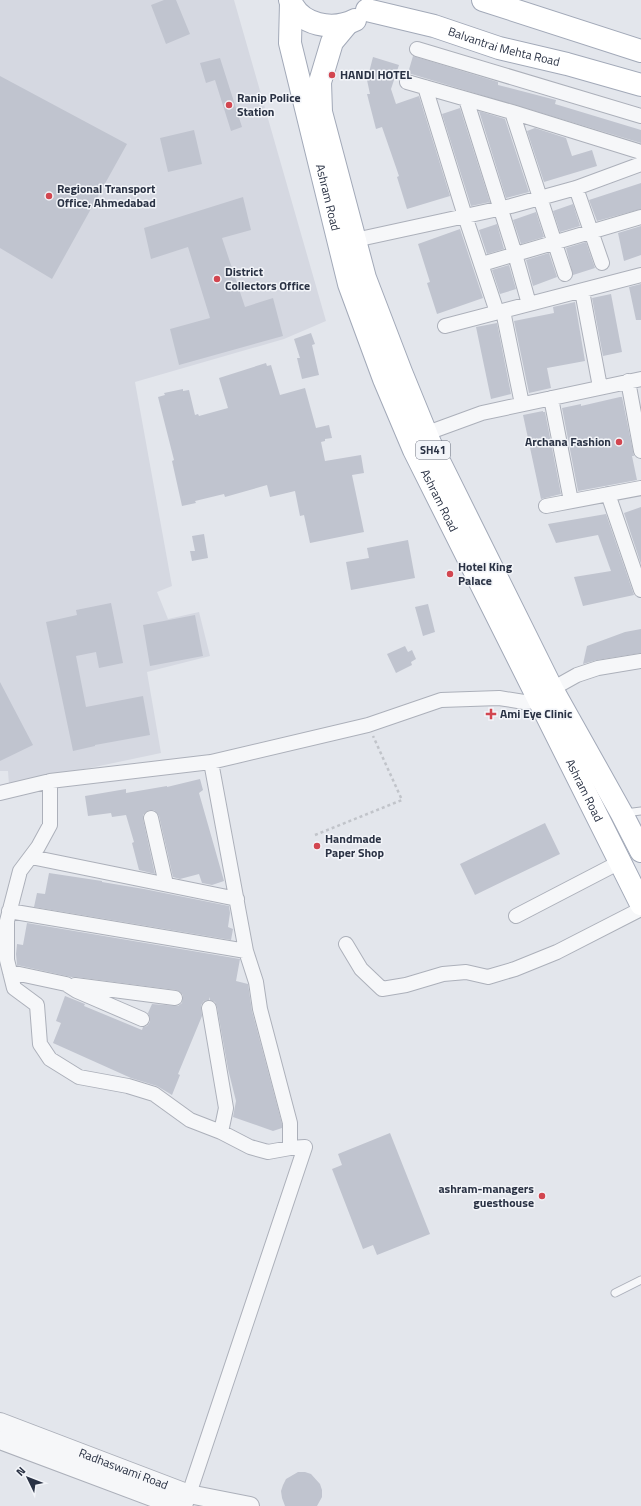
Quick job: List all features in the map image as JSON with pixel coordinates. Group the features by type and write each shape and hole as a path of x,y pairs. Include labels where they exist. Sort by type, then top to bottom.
{"main road":[{"path":"483,0 641,51"},
{"path":"290,2 301,16 315,24 331,26 347,24 358,18 370,5"},
{"name":"Ashram Road","path":"290,2 290,43 349,284 384,379 418,437 545,695 620,862 641,904"},
{"name":"Balvantrai Mehta Road","path":"370,5 499,48 567,64 641,85"},
{"name":"Ashram Road","path":"347,24 332,42 320,82 321,112 365,278 401,372 418,437"},
{"name":"Ashram Road","path":"545,695 632,812 641,851"}],"street":[{"path":"417,49 641,116"},
{"path":"407,82 512,112 641,152"},
{"path":"425,87 465,216 500,312 522,404"},
{"path":"466,99 530,304"},
{"path":"512,112 565,274"},
{"path":"355,240 501,208 539,198 576,188 641,164"},
{"path":"576,188 602,263"},
{"path":"482,264 641,217"},
{"path":"445,326 641,275"},
{"path":"582,291 600,387"},
{"path":"418,437 482,413 634,380 641,451"},
{"path":"551,398 571,501"},
{"path":"546,506 641,488"},
{"path":"608,494 641,590"},
{"path":"0,793 50,781 211,762 368,725 441,700 499,698 524,702 545,695 577,675 598,668 641,661"},
{"path":"211,762 246,951 256,982 260,1009 290,1123 290,1148"},
{"path":"50,781 50,825 38,847 20,871 6,921 7,960 14,988 37,1005 40,1044 50,1059 79,1077 128,1086 154,1094 190,1120 221,1132 250,1147 268,1152 305,1147 187,1500"},
{"path":"151,818 166,884"},
{"path":"31,857 237,899"},
{"path":"516,916 620,862"},
{"path":"346,944 361,969 382,989 406,985 443,974 466,972 488,978 557,952 641,909"},
{"path":"9,911 246,951"},
{"path":"10,972 66,984 176,998"},
{"path":"66,984 77,991 142,1018"},
{"path":"209,1008 226,1108 221,1132"},
{"name":"Radhaswami Road","path":"0,1422 187,1500 250,1506"},
{"name":"Radhaswami Road","path":"0,1440 176,1506"}],"lane":[{"path":"615,1292 641,1280"}],"path":[{"path":"315,835 402,800 368,725"}],"shaded area":[{"path":"0,0 234,0 326,321 284,339 135,382 172,586 157,592 168,619 199,612 210,656 147,672 161,753 9,785 8,771 0,771"}],"building":[{"path":"164,0 176,0 190,34 166,44 151,5"},
{"path":"413,56 498,82 498,85 556,100 555,104 641,130 641,143 408,73"},
{"path":"373,57 399,65 391,89 396,104 419,96 450,196 407,209 397,177 399,176 382,127 376,129 367,94 370,94 367,80"},
{"name":"Ranip Police Station","path":"220,58 242,127 231,131 215,80 206,83 200,63"},
{"name":"Regional Transport Office, Ahmedabad","path":"0,76 127,144 52,279 0,248"},
{"path":"460,108 490,202 471,206 442,114"},
{"path":"479,111 505,119 529,192 506,198"},
{"path":"535,128 566,138 572,156 592,150 597,166 544,182 527,131"},
{"path":"194,130 202,164 168,172 160,138"},
{"path":"641,183 641,209 597,221 589,200"},
{"name":"District Collectors Office","path":"243,197 251,230 222,238 245,307 273,298 283,336 179,365 170,329 210,318 188,247 151,259 144,228"},
{"path":"573,204 580,226 560,232 553,211"},
{"path":"536,212 544,237 521,244 513,220"},
{"path":"497,224 504,249 487,254 479,230"},
{"path":"641,226 641,255 624,261 618,233"},
{"path":"460,229 483,298 437,314 427,283 430,282 418,244"},
{"path":"586,242 595,268 573,275 566,248"},
{"path":"549,253 557,277 533,286 526,260"},
{"path":"509,265 516,289 500,294 492,270"},
{"path":"641,284 641,320 636,320 629,287"},
{"path":"611,294 622,352 603,356 592,298"},
{"path":"575,302 585,361 547,368 551,388 529,393 514,321 554,313 553,307"},
{"path":"497,323 511,394 491,399 476,327"},
{"path":"311,333 315,344 312,345 319,375 302,379 297,358 300,358 294,339"},
{"path":"266,363 267,366 271,365 280,395 305,388 316,428 329,425 332,438 325,439 325,441 321,442 325,461 361,455 364,473 352,475 364,532 310,543 304,515 300,516 295,491 270,497 267,485 225,497 224,494 195,501 196,503 182,506 172,461 174,460 158,397 165,395 164,393 183,389 183,391 189,390 195,415 198,414 199,416 228,408 219,378"},
{"path":"622,397 634,456 632,456 637,480 578,491 562,408 581,404 581,406"},
{"path":"543,411 545,412 561,494 541,499 523,415"},
{"path":"641,507 641,564 624,513"},
{"path":"606,514 634,595 583,606 574,577 611,571 598,535 556,543 548,524"},
{"path":"204,534 208,558 192,561 190,551 195,551 192,536"},
{"path":"408,540 415,578 351,590 346,562 369,558 367,548"},
{"path":"111,603 123,663 99,668 96,652 76,656 86,707 143,696 150,735 95,745 73,751 46,622 77,615 76,610"},
{"path":"428,604 435,632 423,636 415,607"},
{"path":"195,615 203,656 150,666 143,625"},
{"path":"641,629 641,653 597,660 583,664 587,646 625,632"},
{"path":"405,646 408,652 412,650 416,659 411,662 412,665 396,673 387,654"},
{"path":"0,682 33,745 0,761"},
{"path":"200,779 203,790 199,793 224,881 212,885 202,883 199,874 180,879 173,877 159,816 154,810 146,812 143,815 143,819 155,874 139,870 132,843 134,842 126,815 112,817 111,813 88,816 85,796 126,789 126,793 167,787"},
{"path":"545,823 560,854 475,895 460,864"},
{"path":"49,873 102,881 229,906 230,913 228,927 233,929 231,940 34,907 37,893 45,894"},
{"path":"27,923 240,959 236,981 248,984 252,1011 282,1128 273,1131 233,1117 236,1101 228,1069 217,1007 215,1002 210,1000 210,997 209,1000 204,1001 201,1005 202,1016 178,1074 180,1075 172,1095 157,1086 131,1078 53,1043 61,1023 56,1021 65,996 85,1004 84,1006 142,1030 143,1027 147,1026 150,1022 148,1013 152,1004 178,1006 182,1003 183,995 176,990 71,977 17,965 17,944 23,945"},
{"path":"390,1133 430,1234 377,1255 373,1245 363,1249 332,1169 342,1165 338,1154"},
{"path":"298,1472 311,1474 320,1484 322,1497 317,1506 285,1506 281,1491 283,1485 286,1479"}],"place":[{"name":"HANDI HOTEL","path":"332,75"},
{"name":"Ranip Police Station","path":"229,105"},
{"name":"Regional Transport Office, Ahmedabad","path":"49,196"},
{"name":"District Collectors Office","path":"217,279"},
{"name":"Archana Fashion","path":"619,442"},
{"name":"Hotel King Palace","path":"450,574"},
{"name":"Ami Eye Clinic","path":"491,714"},
{"name":"Handmade Paper Shop","path":"317,846"},
{"name":"ashram-managers guesthouse","path":"542,1196"}]}
